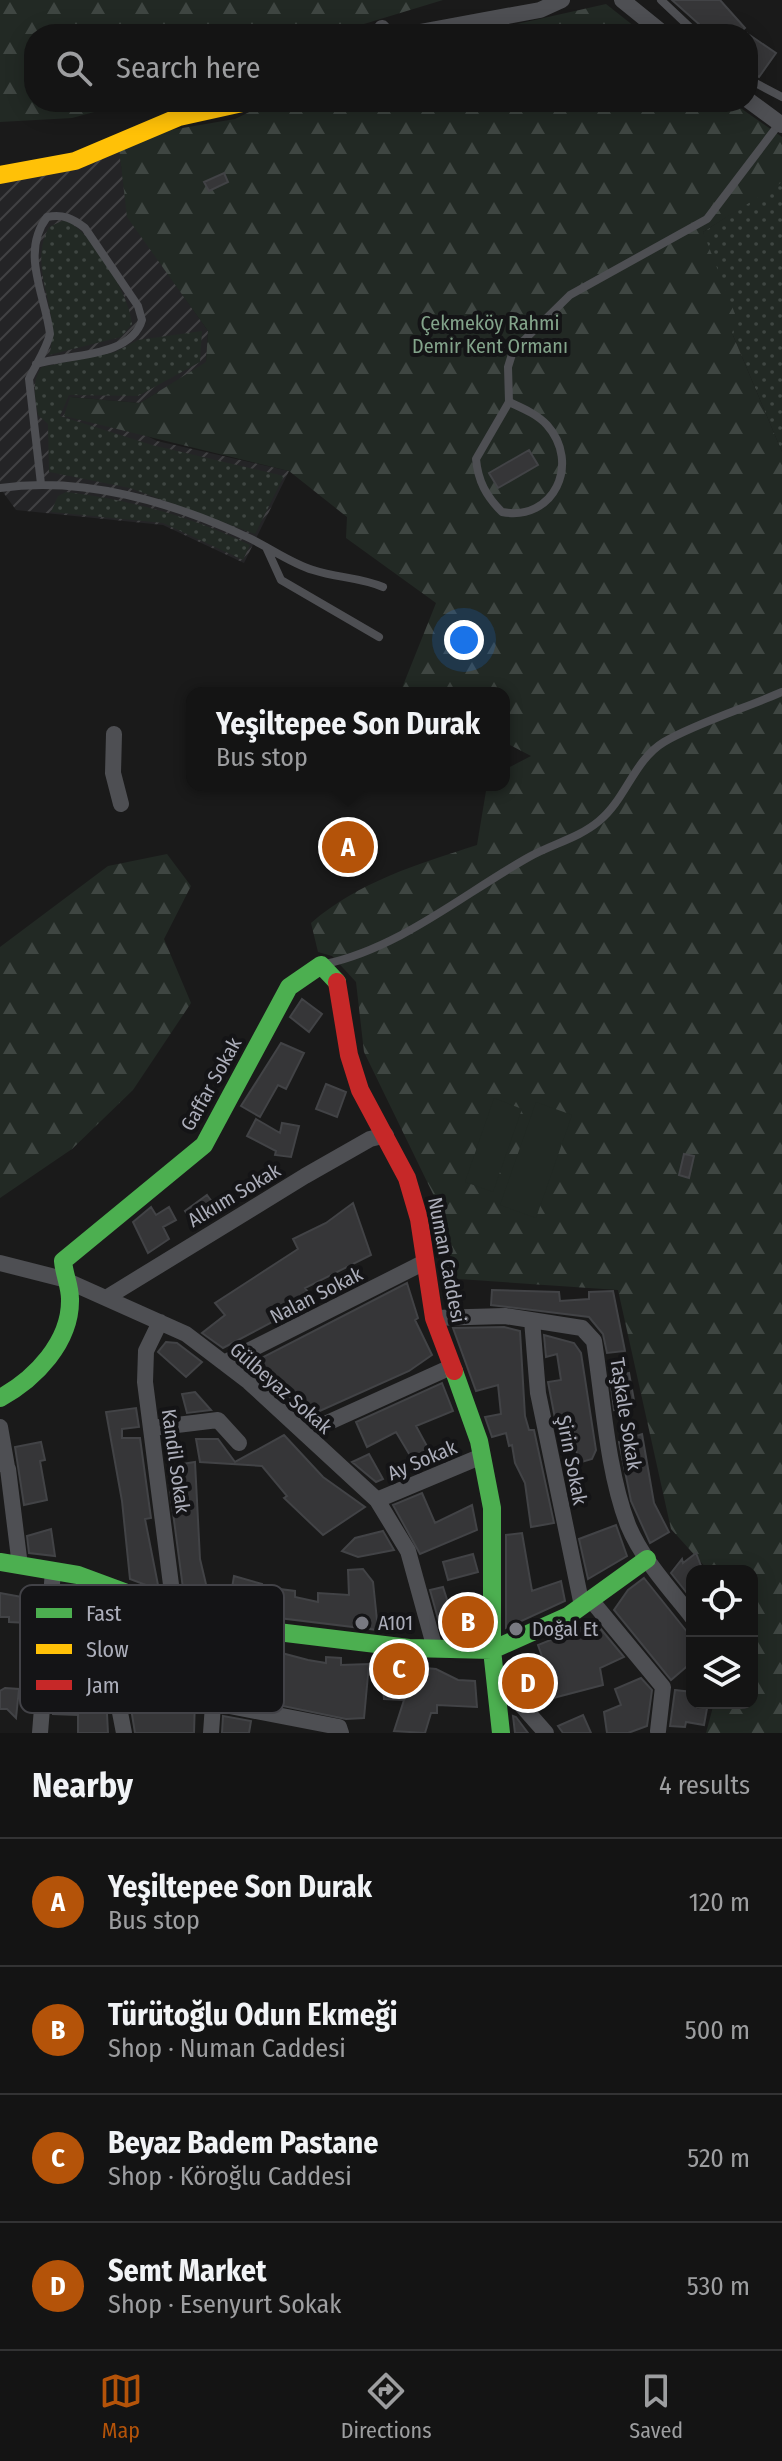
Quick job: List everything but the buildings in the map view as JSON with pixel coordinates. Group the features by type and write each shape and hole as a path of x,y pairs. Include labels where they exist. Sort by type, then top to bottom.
{"street":[{"path":"461,24 562,0"},
{"path":"622,0 652,24"},
{"path":"470,3 471,22"},
{"path":"758,107 781,124"},
{"path":"0,175 75,161 174,112"},
{"path":"114,734 113,773 121,804"},
{"name":"Numan Caddesi","path":"321,965 336,980 344,1011 349,1055 360,1090 407,1178 434,1318 482,1456 492,1508 492,1650 501,1733"},
{"name":"Gaffar Sokak","path":"63,1279 63,1261 204,1145 289,987 303,974 321,965"},
{"name":"Alkıım Sokak","path":"106,1298 305,1176 370,1139 386,1135"},
{"name":"Nalan Sokak","path":"224,1363 425,1262"},
{"name":"Gülbeyaz Sokak","path":"0,1263 63,1279 186,1334 305,1433 377,1500 408,1551 435,1649"},
{"path":"0,1398 29,1381 45,1361 66,1320 70,1298 63,1279"},
{"name":"Taşkale Sokak","path":"434,1318 505,1316 582,1328 594,1341 617,1482 628,1525 647,1559 686,1609"},
{"name":"Şirin Sokak","path":"532,1320 538,1393 586,1603"},
{"name":"Kandil Sokak","path":"160,1322 146,1351 145,1382 171,1585"},
{"path":"305,1433 451,1367"},
{"path":"152,1428 218,1420 239,1443"},
{"path":"0,1427 20,1566"},
{"name":"Ay Sokak","path":"377,1500 482,1456"},
{"path":"284,1632 435,1649 492,1650 586,1603 647,1559"},
{"path":"0,1562 78,1575 107,1585"},
{"path":"52,1585 53,1571"},
{"path":"586,1603 663,1687 660,1732"},
{"path":"493,1673 546,1733"},
{"path":"40,1733 42,1713"},
{"path":"120,1713 124,1733"},
{"path":"211,1733 213,1713"},
{"path":"279,1713 339,1727 341,1733"}],"lane":[{"path":"661,0 686,24"},
{"path":"758,84 782,97"},
{"path":"509,402 548,425 557,438 565,462 554,493 519,514 502,512 482,487 477,472 481,446 509,402 508,367 513,351 537,325 594,280 707,219 781,124"},
{"path":"36,364 115,346 132,338 142,320 138,306 85,228 73,219 58,215 47,217 37,230 32,248 50,334 36,364 29,379 38,436 41,484"},
{"path":"0,488 41,484 127,495 169,507 266,547 312,570 358,577 383,587"},
{"path":"266,547 281,580 379,637"},
{"path":"321,965 358,957 532,855 597,823 613,808 645,758 665,742 782,692"}],"shaded area":[{"path":"119,148 128,217 208,331 206,363 140,403 70,397 157,441 289,471 244,563 163,525 16,510 0,488 0,180"}],"green space":[{"path":"0,0 443,0 364,24 24,24 24,112 94,112 72,118 0,122"},
{"path":"606,4 631,24 517,24"},
{"name":"Çekmeköy Rahmi Demir Kent Ormanı","path":"249,112 746,112 782,137 782,182 703,232 737,319 732,333 782,452 782,1733 706,1733 712,1709 758,1709 758,1565 704,1565 671,1529 618,1290 444,1278 434,1196 364,1052 356,982 332,956 318,952 311,923 348,896 433,859 477,845 486,791 510,791 510,767 531,756 510,745 510,687 402,687 436,603 346,538 347,517 289,471 64,416 70,397 140,403 206,362 208,331 127,217 119,148 165,131 235,119"},
{"path":"782,181 782,452 732,333 703,232"},
{"path":"64,220 75,226 97,249 117,281 132,324 121,337 49,355 52,322 41,259 49,227"},
{"path":"202,331 200,362 138,396 69,395 60,416 152,445 284,476 255,534 130,488 49,472 48,424 38,415 35,396 36,378 42,367 115,352 138,340"},
{"path":"66,492 160,511 250,545 243,560 163,523 51,512 58,496"},
{"path":"167,854 191,886 164,939 191,1003 133,1090 72,1149 0,1198 0,947 108,866"},
{"path":"494,1098 522,1109 493,1192 465,1182"},
{"path":"536,1102 572,1115 536,1218 500,1205"}],"traffic: fast":[{"path":"0,1398 38,1370 58,1344 69,1315 70,1299 63,1261 204,1145 289,987 321,965 337,982"},
{"path":"454,1371 479,1441 492,1508 492,1650 501,1733"},
{"path":"284,1633 409,1648 492,1650 568,1616 647,1559"},
{"path":"0,1562 78,1575 105,1585"}],"traffic: slow":[{"path":"0,175 75,161 179,117 202,112"}],"traffic: jam":[{"path":"337,982 349,1055 360,1090 407,1178 419,1219 434,1318 454,1371"}],"place":[{"name":"Yeşiltepee Son Durak","path":"348,847"},
{"name":"Türütoğlu Odun Ekmeği","path":"468,1622"},
{"name":"A101","path":"362,1623"},
{"name":"Doğal Et","path":"516,1629"},
{"name":"Beyaz Badem Pastane","path":"399,1669"},
{"name":"Semt Market","path":"528,1683"}]}
